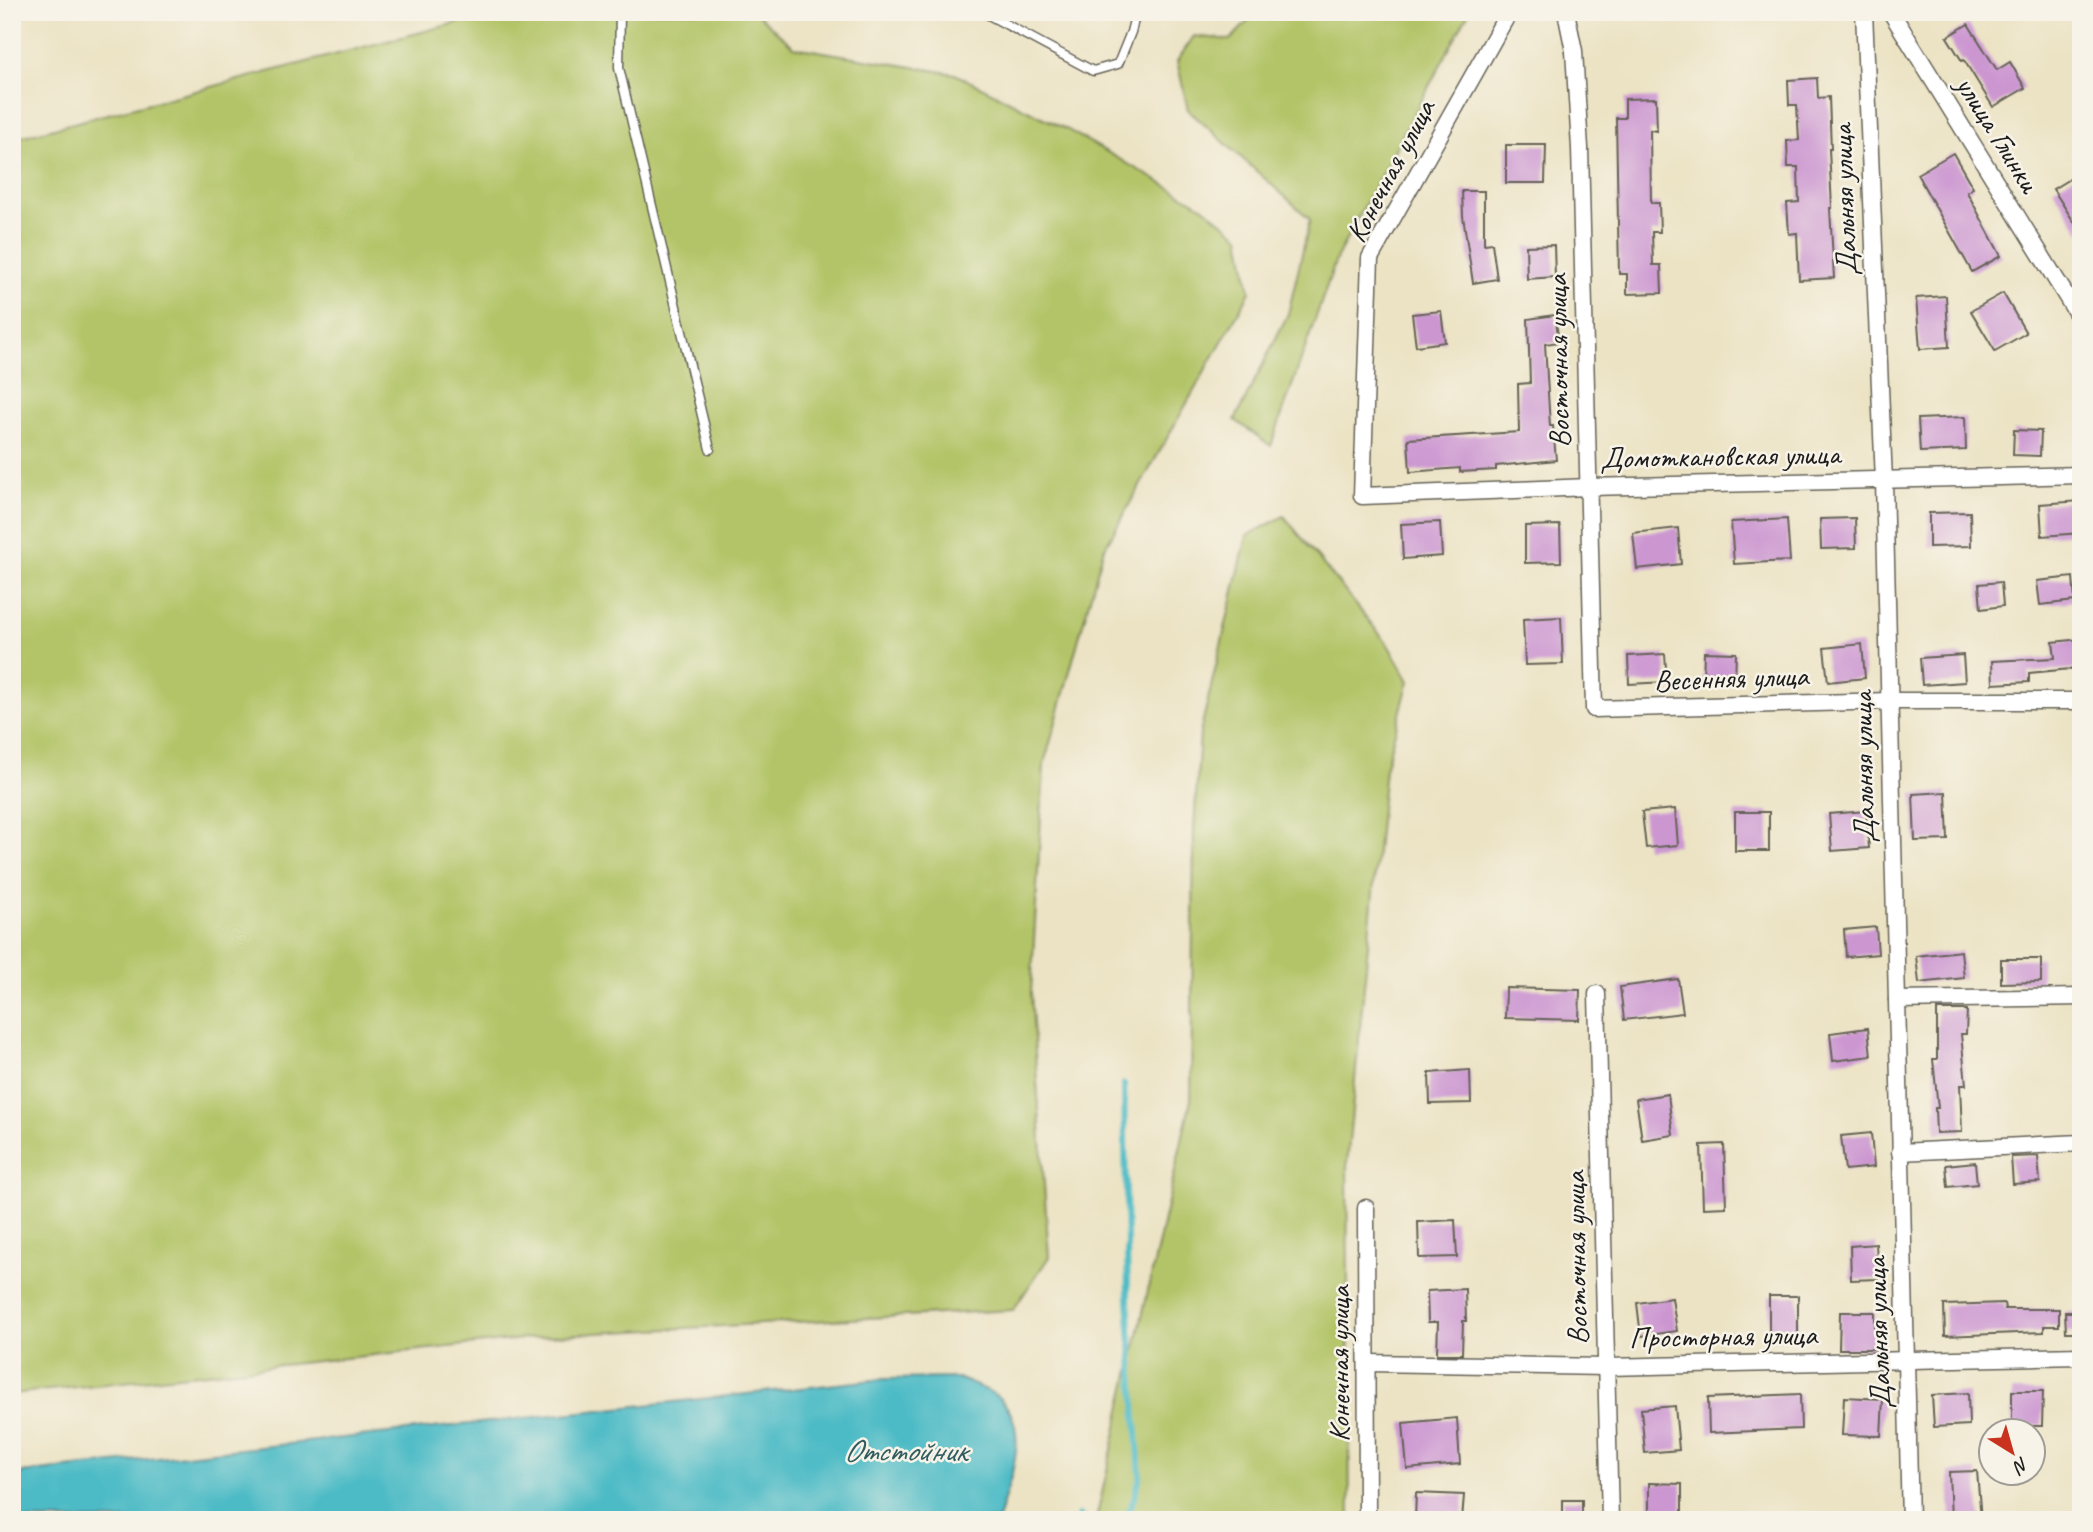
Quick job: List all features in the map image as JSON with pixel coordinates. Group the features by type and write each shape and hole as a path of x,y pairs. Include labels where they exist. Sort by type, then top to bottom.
{"street":[{"name":"Конечная улица","path":"1362,496 1370,258 1509,12"},
{"name":"Восточная улица","path":"1566,12 1574,51 1580,148 1594,709"},
{"name":"Дальняя улица","path":"1864,12 1884,481 1910,1520"},
{"name":"улица Глинки","path":"1891,12 2081,320"},
{"name":"Домоткановская улица","path":"1362,496 1589,487 2081,475"},
{"name":"Весенняя улица","path":"1594,709 1890,701 2081,701"},
{"name":"Восточная улица","path":"1598,994 1610,1520"},
{"path":"1897,1000 2081,997"},
{"path":"1900,1152 2081,1143"},
{"name":"Конечная улица","path":"1366,1209 1367,1520"},
{"name":"Просторная улица","path":"1367,1363 1607,1367 2081,1356"}],"lane":[{"path":"620,12 618,68 710,449"},
{"path":"983,12 1093,71 1118,64 1136,12"}],"green space":[{"path":"498,12 755,12 794,47 955,74 1068,130 1202,206 1240,236 1250,292 1103,551 1044,765 1031,993 1049,1257 1013,1310 560,1335 12,1394 12,139"},
{"path":"1257,12 1469,12 1337,257 1271,446 1235,420 1288,314 1310,219 1188,110 1177,61 1194,36 1230,40"},
{"path":"1284,516 1387,643 1409,681 1385,769 1347,1163 1350,1520 1096,1520 1191,1100 1194,829 1200,733 1247,536"}],"water":[{"name":"Отстойник","path":"958,1378 998,1397 1009,1410 1015,1424 1012,1473 998,1520 12,1520 12,1474 883,1379"}],"building":[{"path":"1968,24 1997,70 2010,62 2025,88 1993,107 1947,37"},
{"path":"1817,78 1818,98 1829,97 1834,278 1799,280 1797,233 1789,234 1787,203 1799,202 1798,167 1788,167 1787,141 1799,140 1797,105 1789,105 1788,80"},
{"path":"1656,98 1657,131 1650,130 1651,203 1659,203 1660,232 1652,232 1653,265 1661,265 1662,293 1627,294 1627,274 1619,274 1616,118 1625,118 1625,99"},
{"path":"1506,145 1546,145 1545,183 1506,183"},
{"path":"1953,153 1973,188 1967,192 2001,256 1972,272 1917,174"},
{"path":"2081,172 2081,233 2053,189"},
{"path":"1462,191 1484,191 1484,244 1492,243 1497,279 1473,283"},
{"path":"1554,245 1555,277 1527,279 1526,246"},
{"path":"2003,293 2026,333 1995,351 1971,311"},
{"path":"1946,296 1949,347 1920,349 1916,298"},
{"path":"1441,311 1445,342 1416,346 1412,314"},
{"path":"1555,315 1559,342 1545,344 1550,426 1553,426 1556,460 1496,466 1496,470 1460,472 1460,468 1410,472 1408,439 1519,432 1518,384 1530,383 1528,319"},
{"path":"1965,417 1966,450 1920,452 1918,419"},
{"path":"2014,430 2041,431 2040,456 2013,455"},
{"path":"2081,501 2081,533 2042,536 2040,504"},
{"path":"1970,512 1971,546 1929,547 1929,513"},
{"path":"1855,518 1856,548 1821,549 1820,519"},
{"path":"1787,519 1790,561 1734,564 1731,522"},
{"path":"1440,522 1442,556 1403,559 1401,524"},
{"path":"1560,525 1561,562 1525,563 1525,526"},
{"path":"1678,528 1681,564 1637,569 1633,533"},
{"path":"2073,577 2075,601 2040,605 2037,581"},
{"path":"2001,582 2003,606 1981,609 1979,584"},
{"path":"1561,617 1563,664 1525,665 1523,619"},
{"path":"2081,639 2081,668 2029,673 2029,682 1993,684 1992,661 2055,658 2053,642"},
{"path":"1862,644 1865,678 1828,682 1824,648"},
{"path":"1704,652 1736,653 1735,683 1703,682"},
{"path":"1665,654 1667,682 1629,684 1628,656"},
{"path":"1963,655 1965,682 1922,685 1920,658"},
{"path":"1946,792 1948,840 1915,841 1913,794"},
{"path":"1675,809 1678,845 1646,848 1642,812"},
{"path":"1866,811 1869,848 1832,851 1829,814"},
{"path":"1735,812 1769,812 1769,851 1735,851"},
{"path":"1876,927 1878,954 1846,957 1844,930"},
{"path":"1961,951 1964,978 1919,983 1916,956"},
{"path":"2001,959 2041,959 2041,982 2001,983"},
{"path":"1678,979 1683,1013 1624,1020 1620,987"},
{"path":"1506,988 1580,990 1579,1020 1505,1018"},
{"path":"1937,1010 1967,1010 1966,1034 1961,1034 1966,1085 1960,1085 1962,1132 1936,1133 1935,1108 1938,1108 1933,1059 1937,1059"},
{"path":"1868,1028 1871,1056 1833,1061 1830,1033"},
{"path":"1470,1070 1471,1103 1430,1104 1429,1073"},
{"path":"1668,1094 1673,1135 1642,1140 1636,1099"},
{"path":"1871,1133 1874,1167 1845,1170 1841,1136"},
{"path":"1724,1144 1726,1207 1703,1208 1701,1145"},
{"path":"2038,1156 2040,1182 2013,1184 2011,1157"},
{"path":"1975,1162 1977,1184 1948,1187 1946,1165"},
{"path":"1455,1220 1457,1257 1419,1258 1418,1222"},
{"path":"1876,1244 1878,1279 1851,1280 1850,1246"},
{"path":"1465,1289 1466,1321 1463,1321 1462,1354 1437,1354 1438,1322 1428,1322 1427,1291"},
{"path":"1769,1296 1798,1296 1798,1339 1769,1339"},
{"path":"1672,1298 1677,1331 1641,1336 1637,1303"},
{"path":"2004,1303 2005,1309 2059,1309 2059,1326 2044,1326 2044,1332 1945,1336 1944,1305"},
{"path":"1840,1312 1875,1312 1875,1349 1839,1349"},
{"path":"2065,1312 2081,1312 2081,1332 2066,1332"},
{"path":"2012,1391 2043,1391 2042,1416 2012,1416"},
{"path":"1968,1393 1969,1425 1934,1427 1932,1395"},
{"path":"1800,1394 1801,1429 1709,1433 1708,1398"},
{"path":"1844,1397 1883,1399 1881,1436 1842,1435"},
{"path":"1675,1406 1679,1450 1645,1453 1641,1409"},
{"path":"1457,1418 1460,1464 1407,1469 1403,1423"},
{"path":"1977,1471 1981,1520 1951,1520 1949,1472"},
{"path":"1649,1483 1682,1484 1682,1518 1649,1518"},
{"path":"1416,1493 1464,1495 1462,1520 1415,1520"},
{"path":"1563,1500 1582,1500 1582,1520 1563,1520"}],"waterway":[{"path":"1123,1520 1131,1507 1140,1477 1128,1299 1124,1084"},
{"path":"1079,1516 1085,1520"}]}
